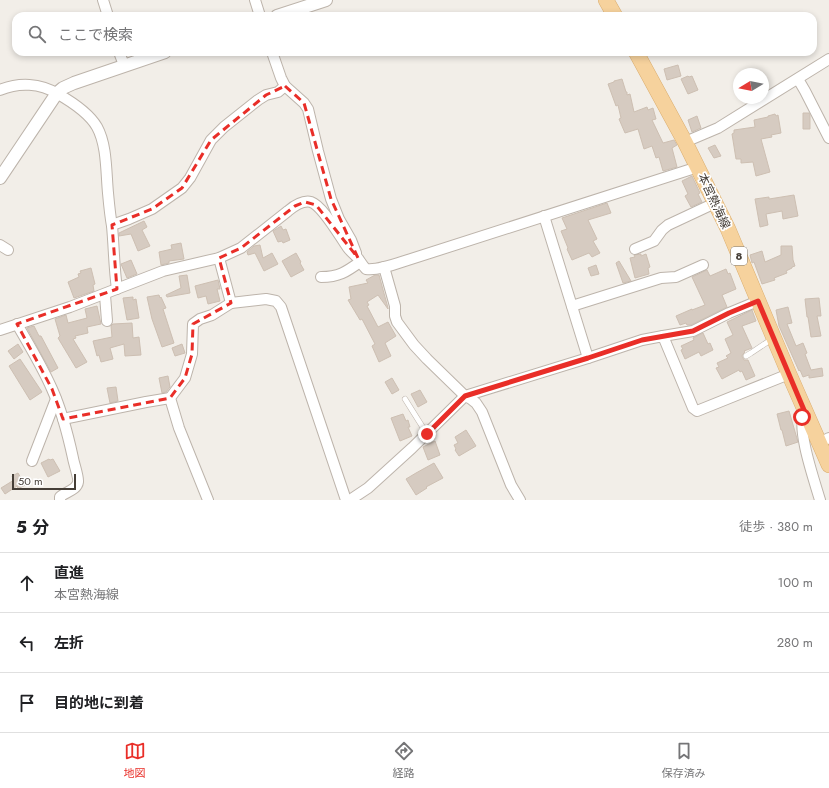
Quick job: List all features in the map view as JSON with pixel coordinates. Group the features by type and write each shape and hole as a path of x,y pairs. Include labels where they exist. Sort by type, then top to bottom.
{"main road":[{"path":"606,0 612,12"},
{"name":"本宮熱海線","path":"638,56 698,167 728,229 804,410 824,440 829,465"}],"street":[{"path":"103,0 107,12"},
{"path":"255,0 259,12"},
{"path":"289,12 326,0"},
{"path":"120,56 124,66"},
{"path":"0,178 57,93 63,88 153,56"},
{"path":"273,56 285,86 304,103 308,110 332,199 339,219 351,240 359,260"},
{"path":"685,142 718,128 829,59"},
{"path":"798,79 806,91 829,138"},
{"path":"0,90 22,84 31,84 48,88 84,112 93,121 99,131 105,159 117,289"},
{"path":"112,225 152,209 182,188 190,178 211,140 258,100 266,95 278,92 285,86"},
{"path":"0,330 70,308 163,271 219,258 241,248 295,206 305,202 316,205 327,216 348,249 366,269 370,270 384,267 698,167"},
{"path":"635,249 654,241 662,230 668,225 715,203"},
{"path":"544,216 588,358"},
{"path":"219,258 232,303"},
{"path":"321,277 331,277 344,273 359,260"},
{"path":"572,306 661,278 676,277 703,265"},
{"path":"384,267 395,306 395,316 397,322 418,350 465,396 476,403 482,412 511,485 520,500"},
{"path":"105,295 107,321"},
{"path":"63,419 170,398 185,378 192,354 193,324 232,303 266,299 276,301 281,307 346,500"},
{"path":"350,500 368,488 427,434 465,396 642,340 693,331 729,313 758,301"},
{"path":"17,324 52,388 70,445 78,481 75,488 63,494 60,497 60,500"},
{"path":"663,336 693,408 697,411 789,374"},
{"path":"170,398 179,428 208,500"},
{"path":"32,461 56,399"},
{"path":"804,410 802,417 805,447 820,500"}],"lane":[{"path":"746,356 773,338"},
{"path":"405,399 427,434"}],"highlighted area":[{"path":"285,86 304,103 331,199 358,258 316,205 305,202 295,206 241,248 219,258 231,303 193,324 192,354 185,378 170,398 63,419 52,389 17,324 117,289 112,225 152,209 182,188 211,140 266,95"}],"building":[{"path":"678,65 681,76 667,80 664,69"},
{"path":"692,76 698,90 688,94 681,79"},
{"path":"622,79 627,95 630,94 634,112 647,107 648,110 653,108 656,119 652,120 663,143 674,140 677,145 672,148 677,167 663,171 659,157 656,158 652,146 644,149 638,129 625,133 619,119 621,118 618,105 616,106 608,84"},
{"path":"803,113 809,113 810,115 810,129 803,129"},
{"path":"775,114 776,116 778,115 781,133 771,135 772,137 761,139 770,172 756,176 753,162 741,163 741,159 736,159 732,134 734,133 734,130 755,127 754,120"},
{"path":"697,116 701,128 692,132 688,120"},
{"path":"715,145 721,156 714,158 708,148"},
{"path":"692,176 700,193 698,194 702,202 691,207 685,196 688,194 682,181"},
{"path":"794,195 798,216 783,219 782,211 766,214 768,225 760,227 755,199 769,197 769,199"},
{"path":"607,203 611,213 588,220 597,239 593,241 600,253 592,257 589,253 572,260 561,231 567,229 562,218"},
{"path":"144,221 147,227 142,230 150,246 138,251 131,234 119,236 119,233"},
{"path":"281,226 283,230 286,229 290,240 283,243 282,241 278,242 273,231"},
{"path":"181,243 184,259 169,261 169,263 161,265 159,252 172,249 171,245"},
{"path":"260,245 263,258 272,253 278,264 264,271 255,253 248,255 247,252 254,246"},
{"path":"781,246 792,246 795,266 786,271 787,273 774,278 775,280 762,284 754,262 752,263 750,255 762,251 765,262 781,255"},
{"path":"296,253 304,270 291,277 282,261"},
{"path":"641,254 641,256 646,254 650,267 648,268 649,274 635,278 630,258 635,257 634,255"},
{"path":"131,260 137,274 127,278 121,264"},
{"path":"619,261 631,281 623,283 616,263"},
{"path":"596,265 599,274 591,276 588,268"},
{"path":"91,268 95,284 93,285 94,291 74,298 68,282 79,277 78,274 81,273 80,271"},
{"path":"726,269 728,274 730,273 736,289 722,295 727,307 691,325 687,325 686,323 680,325 676,316 705,305 692,277 707,270 710,276"},
{"path":"187,275 190,293 167,297 166,295 181,288 179,276"},
{"path":"375,275 379,275 388,309 378,295 367,302 369,305 367,306 378,327 388,322 396,336 385,343 391,356 379,362 372,346 375,344 362,319 360,320 348,300 351,299 349,287 368,283 366,280"},
{"path":"218,280 220,289 217,289 220,301 208,304 206,296 198,298 195,286"},
{"path":"159,295 166,308 163,309 174,343 162,347 152,319 147,297"},
{"path":"133,297 133,300 136,299 139,318 127,320 123,298"},
{"path":"819,298 821,316 817,316 821,336 811,337 805,299"},
{"path":"97,306 101,324 87,327 88,333 75,336 76,338 73,339 87,362 76,368 58,338 60,336 55,319 66,315 68,323 87,318 85,309"},
{"path":"788,307 792,323 787,324 796,346 803,343 807,353 805,354 811,370 822,368 823,376 809,378 809,375 803,377 800,370 799,371 779,326 776,310"},
{"path":"752,310 756,321 742,326 752,348 744,351 745,352 742,356 744,360 748,360 755,376 746,380 742,371 740,372 739,370 722,379 716,368 719,367 717,363 728,358 726,356 731,353 725,339 733,335 727,322"},
{"path":"132,323 133,338 139,337 141,355 125,356 124,344 110,348 113,359 101,362 99,355 97,356 93,341 112,337 111,326 113,324"},
{"path":"34,326 58,368 51,372 27,328"},
{"path":"703,333 708,344 710,343 713,350 701,356 699,352 685,359 681,346 694,340 693,338"},
{"path":"18,344 23,352 14,359 8,351"},
{"path":"182,344 185,353 175,356 172,348"},
{"path":"20,359 42,392 30,400 9,366"},
{"path":"168,376 170,387 166,392 162,393 159,378"},
{"path":"392,378 399,390 392,394 385,382"},
{"path":"116,387 118,401 110,403 107,388"},
{"path":"420,390 427,402 418,407 411,394"},
{"path":"789,411 798,442 786,446 777,414"},
{"path":"403,414 406,421 408,420 410,427 408,427 412,436 400,441 391,418"},
{"path":"466,430 476,446 459,456 455,450 454,445 458,443 455,437"},
{"path":"435,441 440,455 428,460 423,447"},
{"path":"49,459 53,459 60,471 48,477 41,463"},
{"path":"434,463 443,478 426,487 427,488 416,495 406,479"},
{"path":"18,473 25,485 18,489 17,486 5,494 1,488 14,480 12,476"}],"route":[{"path":"427,434 465,396 642,340 693,331 729,313 758,301 804,410 802,417"}]}
